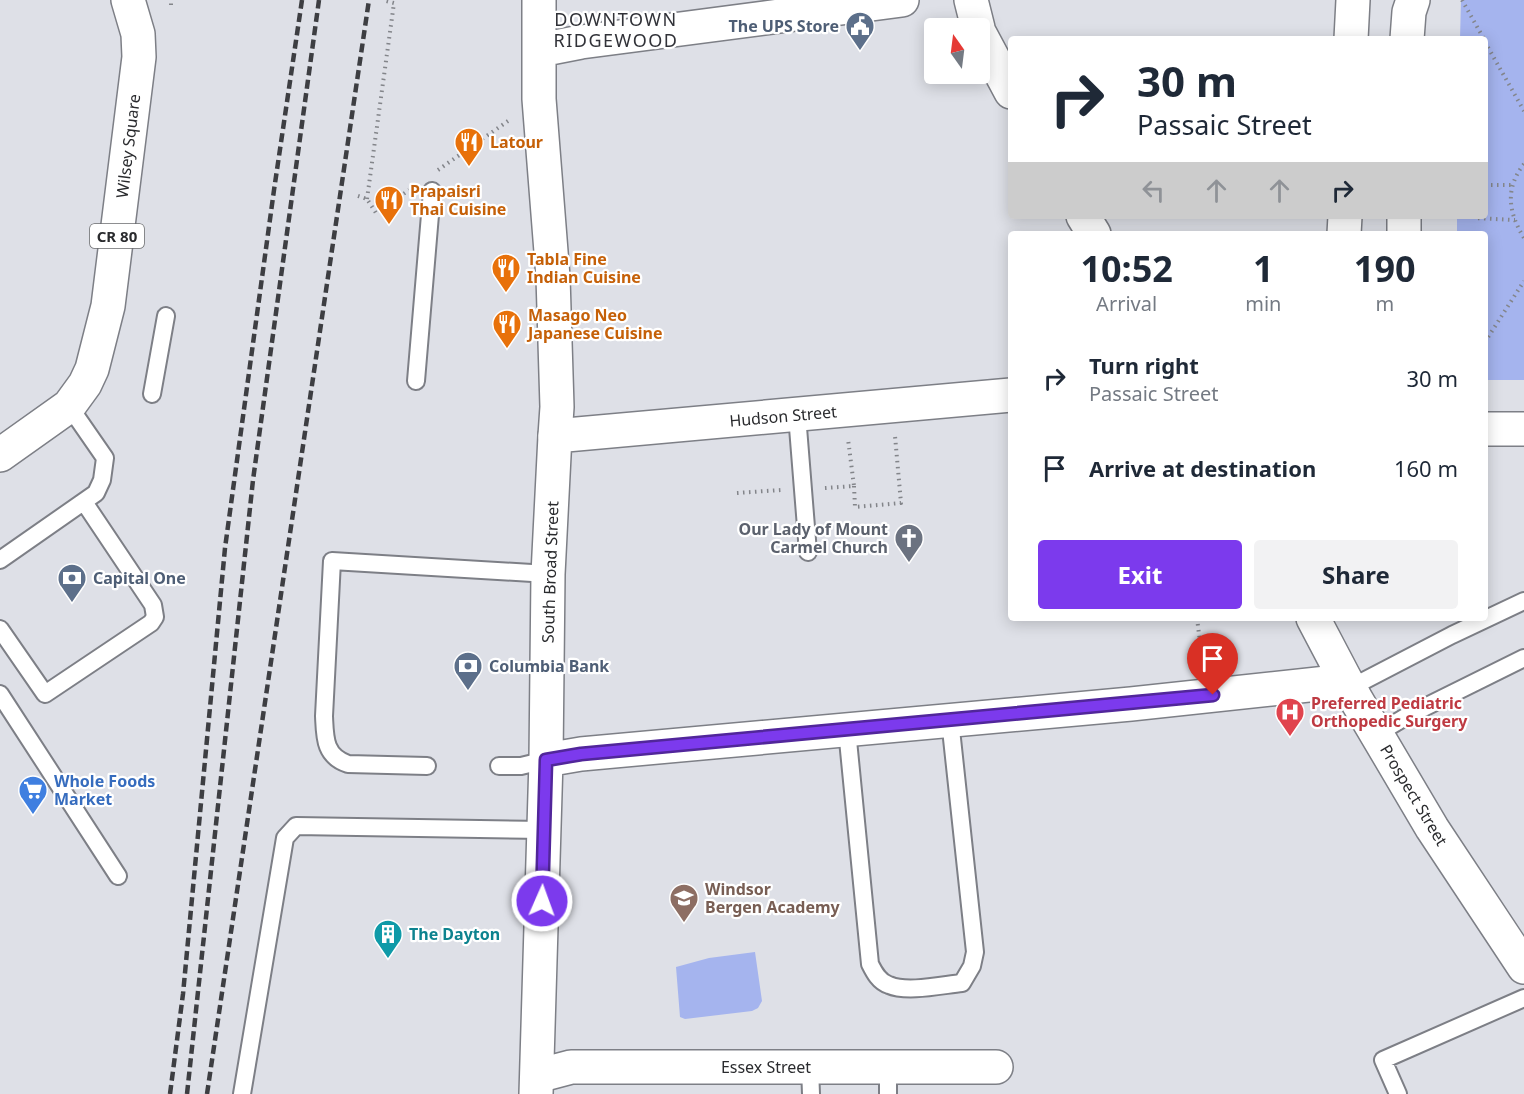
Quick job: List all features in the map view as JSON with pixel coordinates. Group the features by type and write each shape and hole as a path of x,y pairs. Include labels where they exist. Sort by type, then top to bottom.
{"street":[{"name":"Wilsey Square","path":"11,448 69,405 85,384 92,369 108,306 139,57 138,34 128,0"},
{"name":"South Broad Street","path":"536,1085 546,760 548,574 557,407 553,277 540,99 539,0"},
{"path":"540,50 581,42 897,0"},
{"path":"971,0 976,18"},
{"path":"1352,36 1353,0"},
{"path":"1407,36 1409,12 1413,0"},
{"path":"990,53 1008,86"},
{"name":"Hudson Street","path":"555,436 1008,395"},
{"path":"1488,429 1524,429"},
{"name":"Prospect Street","path":"1315,621 1350,689 1432,828 1524,967"},
{"path":"546,760 592,753 1327,683 1350,689"},
{"name":"Essex Street","path":"536,1085 571,1067 810,1081 888,1081 996,1067"}],"lane":[{"path":"416,381 432,191"},
{"path":"152,393 166,316"},
{"path":"0,560 96,494 102,480 105,458 69,405"},
{"path":"797,415 808,552"},
{"path":"0,629 45,694 151,623 155,617 153,605 84,502"},
{"path":"427,766 348,764 337,760 331,753 325,734 324,716 333,561 548,574"},
{"path":"1488,618 1524,601"},
{"path":"1350,689 1482,621"},
{"path":"1377,734 1407,716 1524,658"},
{"path":"0,694 118,876"},
{"path":"847,730 870,964 875,974 886,985 901,988 962,983 972,966 975,952 950,720"},
{"path":"499,766 521,766 546,760"},
{"path":"242,1094 285,838 296,826 544,830"},
{"path":"1398,1094 1383,1060 1524,998"}],"path":[{"path":"1462,0 1482,36"},
{"path":"366,199 394,3 385,2"},
{"path":"1488,47 1524,111"},
{"path":"1524,164 1511,185 1512,209 1524,238"},
{"path":"1488,185 1511,185"},
{"path":"1488,218 1515,219"},
{"path":"1488,337 1524,281"},
{"path":"854,486 855,507 901,503 895,428"},
{"path":"1197,621 1203,670"}],"shaded area":[{"path":"1461,0 1524,0 1524,380 1488,380 1488,231 1457,231 1457,219 1488,219 1488,36 1460,36"},
{"path":"755,952 762,1001 758,1008 752,1011 685,1019 680,1017 676,967 709,958"}],"railway":[{"path":"170,1094 183,994 225,548 302,0"},
{"path":"187,1094 253,480 319,0"},
{"path":"207,1094 369,0"}],"place":[{"name":"The UPS Store","path":"860,52"},
{"name":"Latour","path":"469,168"},
{"name":"Prapaisri Thai Cuisine","path":"389,226"},
{"name":"Tabla Fine Indian Cuisine","path":"506,294"},
{"name":"Masago Neo Japanese Cuisine","path":"507,350"},
{"name":"Our Lady of Mount Carmel Church","path":"909,564"},
{"name":"Capital One","path":"72,604"},
{"name":"Columbia Bank","path":"468,692"},
{"name":"Preferred Pediatric Orthopedic Surgery","path":"1290,738"},
{"name":"Whole Foods Market","path":"33,816"},
{"name":"Windsor Bergen Academy","path":"684,924"},
{"name":"The Dayton","path":"388,960"}],"district":[{"name":"DOWNTOWN RIDGEWOOD","path":"616,29"}],"route":[{"path":"542,901 546,760 581,754 1213,695"}]}
